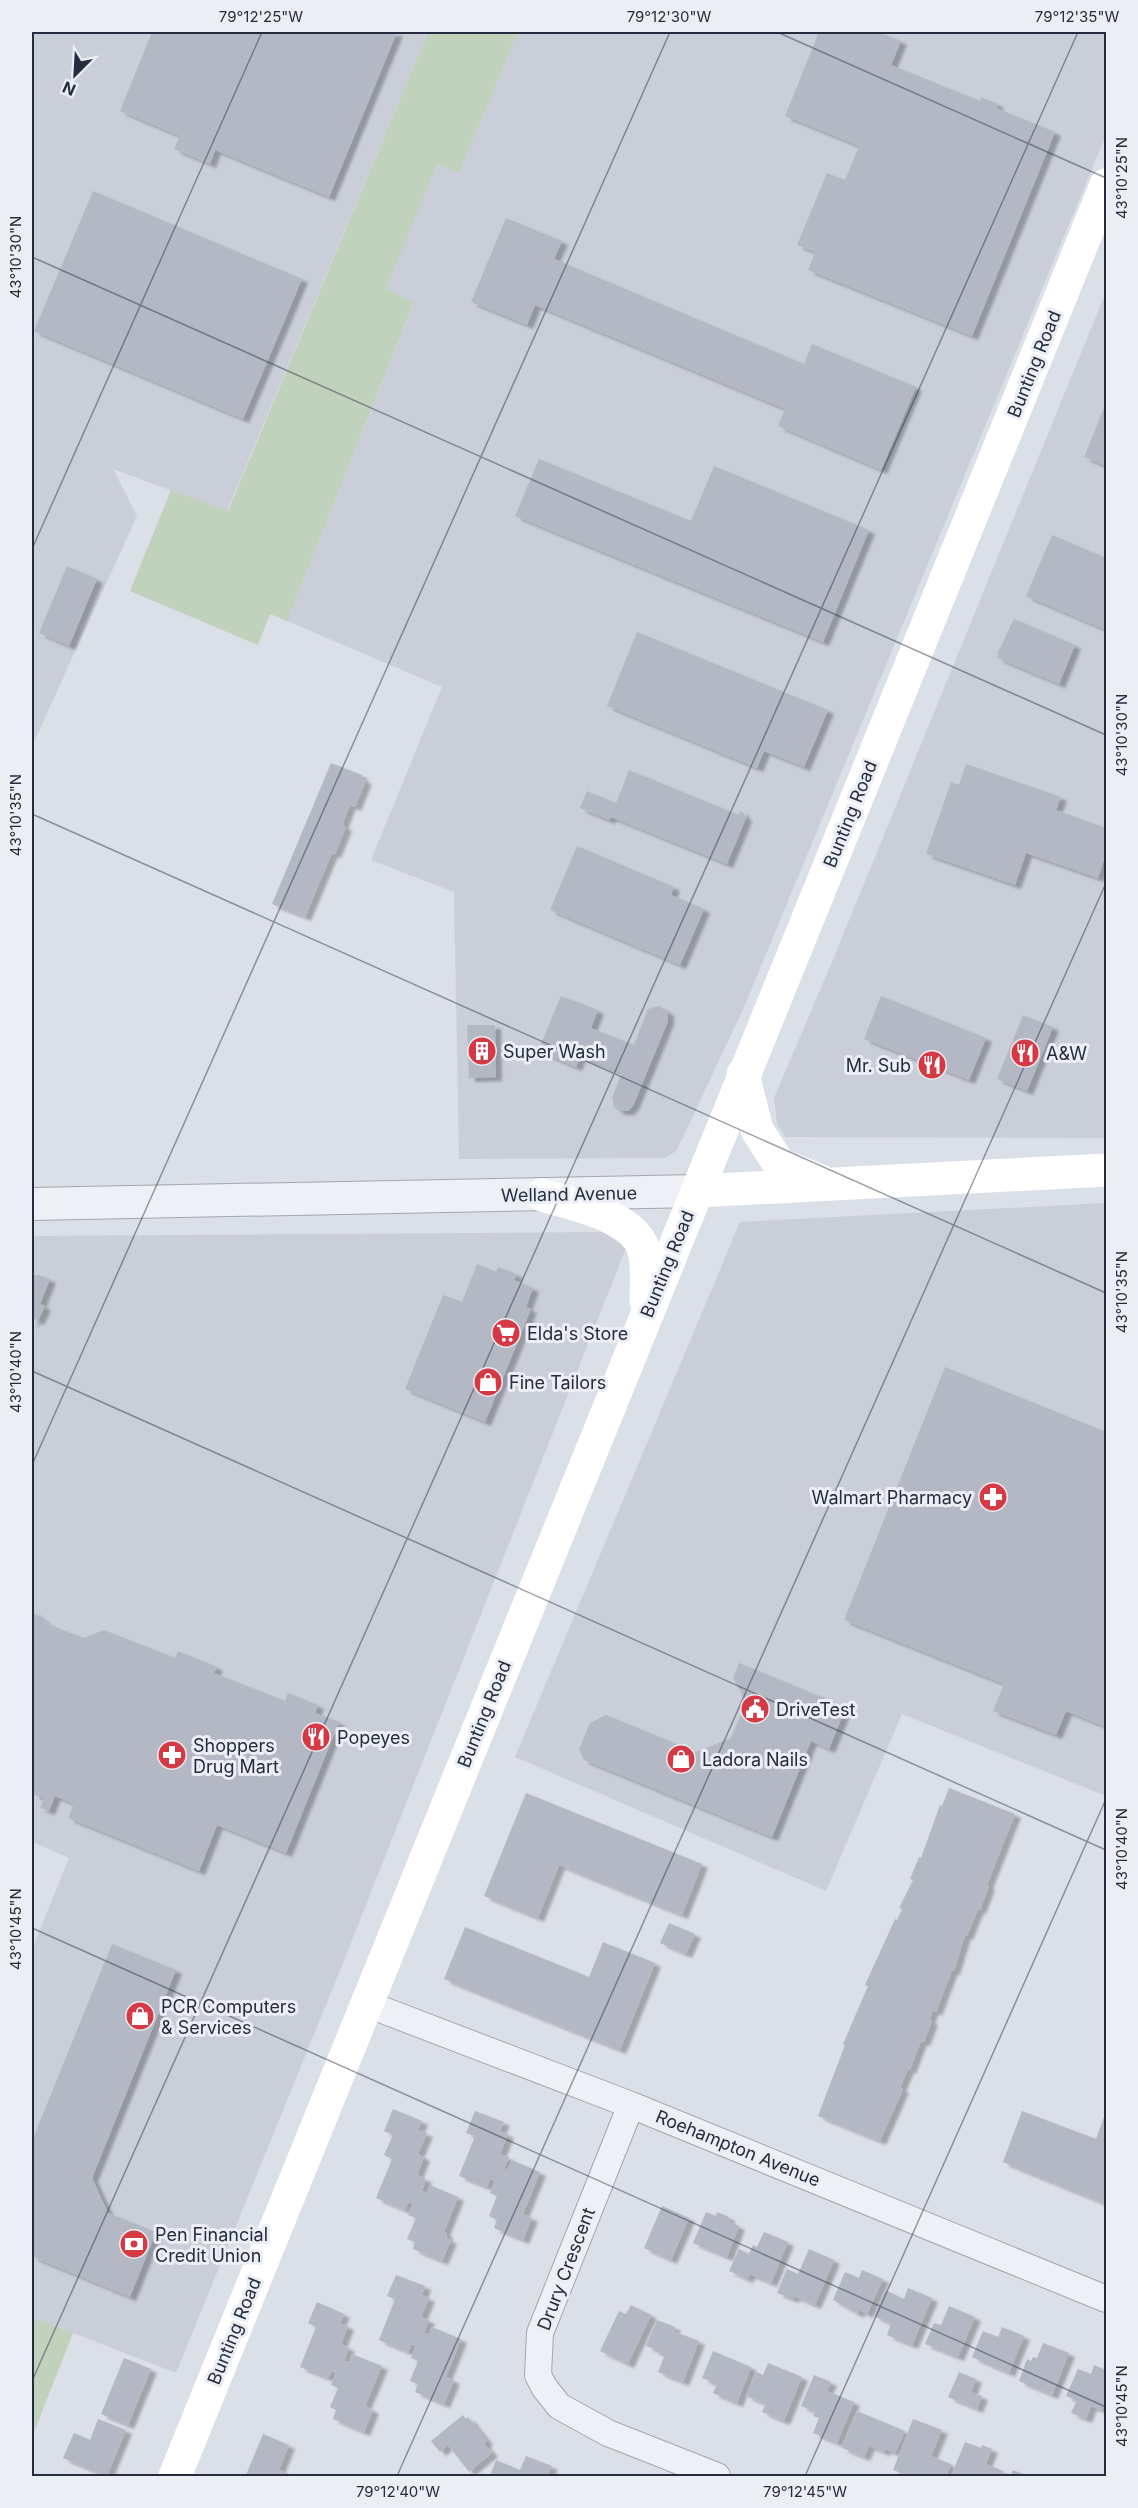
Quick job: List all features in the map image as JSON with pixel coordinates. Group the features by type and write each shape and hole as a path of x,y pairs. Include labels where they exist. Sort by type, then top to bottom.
{"main road":[{"name":"Bunting Road","path":"175,2476 743,1074 1107,185"},
{"path":"743,1074 757,1130 779,1164 831,1185"},
{"name":"Welland Avenue","path":"697,1191 1107,1170"},
{"path":"542,1195 612,1217 634,1235 644,1250 647,1313"}],"street":[{"name":"Welland Avenue","path":"32,1204 697,1191"},
{"name":"Roehampton Avenue","path":"367,2004 632,2105 1107,2299"},
{"name":"Drury Crescent","path":"632,2105 540,2332 538,2375 559,2406 608,2433 717,2476"}],"shaded area":[{"path":"32,32 428,32 227,511 113,469 137,516 32,746"},
{"path":"518,32 1106,32 1106,135 744,1007 677,1150 666,1158 459,1159 454,892 371,860 442,687 287,621 414,304 385,288 437,164 459,173"},
{"path":"1106,292 1106,1138 786,1137 777,1124 774,1098 832,962"},
{"path":"1106,1203 1106,1796 902,1714 826,1891 515,1757 740,1222"},
{"path":"603,1232 626,1248 341,1968 176,2373 32,2317 32,1949 69,1858 32,1842 32,1236"}],"green space":[{"path":"428,32 518,32 459,173 437,164 386,288 414,303 287,621 270,614 258,645 130,591 171,490 228,511"},
{"path":"32,2317 73,2333 32,2437"}],"building":[{"path":"152,32 397,32 329,197 215,150 210,164 174,149 180,136 120,111"},
{"path":"819,32 879,32 901,41 891,65 980,101 981,97 998,104 996,108 1055,132 972,336 808,270 815,252 797,245 827,173 845,180 859,146 785,116"},
{"path":"93,191 302,279 243,419 34,331"},
{"path":"506,218 562,241 554,259 804,364 812,344 916,387 881,470 778,426 785,409 535,305 527,325 471,302"},
{"path":"1106,403 1106,466 1084,457"},
{"path":"539,459 691,521 714,466 869,530 823,642 515,516"},
{"path":"1052,535 1106,558 1106,630 1026,596"},
{"path":"67,566 97,579 69,646 39,633"},
{"path":"1014,619 1075,645 1059,684 997,658"},
{"path":"637,632 828,710 804,767 764,751 757,768 607,706"},
{"path":"331,763 362,775 361,779 366,780 355,807 350,805 342,825 346,827 335,854 332,853 305,917 272,904"},
{"path":"966,764 1061,797 1056,810 1106,828 1106,853 1098,878 1026,853 1015,885 926,854 951,782 959,785"},
{"path":"629,770 739,815 741,810 746,818 727,864 611,817 609,820 580,808 587,791 616,803"},
{"path":"577,846 674,887 671,895 704,909 680,965 550,910"},
{"path":"561,996 598,1010 591,1028 634,1045 648,1009 659,1006 668,1012 668,1021 633,1106 628,1111 619,1111 614,1107 612,1098 622,1073 580,1056 576,1067 538,1051"},
{"path":"881,996 986,1038 969,1080 864,1039"},
{"name":"A&W","path":"1023,1015 1053,1027 1027,1091 997,1079"},
{"name":"Super Wash","path":"467,1025 495,1025 496,1077 469,1078"},
{"path":"477,1264 496,1272 498,1267 517,1274 514,1280 533,1288 526,1307 531,1309 485,1422 405,1389 443,1295 462,1302"},
{"path":"32,1275 50,1279 40,1304 45,1306 38,1321 34,1319 32,1325"},
{"path":"945,1367 1106,1432 1106,1727 1066,1711 1056,1735 993,1711 1004,1684 844,1620"},
{"path":"32,1611 48,1624 83,1638 104,1630 175,1658 178,1651 217,1667 214,1673 285,1701 288,1693 318,1705 315,1713 339,1722 286,1853 217,1825 199,1871 68,1818 74,1804 55,1796 49,1811 40,1808 44,1798 34,1795 32,1783"},
{"path":"739,1663 846,1707 829,1749 811,1741 772,1837 584,1760 579,1749 590,1723 606,1715 696,1752 731,1738 746,1702 733,1678"},
{"path":"949,1788 1015,1814 987,1885 989,1886 980,1910 978,1909 967,1936 965,1935 954,1971 952,1970 936,2012 933,2010 929,2020 932,2021 924,2042 921,2041 910,2070 908,2069 900,2088 903,2089 880,2141 818,2116 845,2045 843,2044 868,1986 865,1985 895,1919 897,1920 902,1909 899,1908 913,1880 910,1879 919,1857 921,1858 940,1805 942,1806"},
{"path":"526,1793 702,1864 682,1915 559,1865 538,1918 484,1896"},
{"path":"669,1923 695,1934 686,1954 660,1943"},
{"path":"465,1927 589,1977 603,1942 655,1963 620,2050 444,1979"},
{"path":"112,1944 176,1970 92,2178 108,2213 156,2232 130,2297 33,2257 32,2253 32,2141"},
{"path":"393,2109 422,2121 418,2130 427,2133 418,2154 424,2157 417,2175 426,2179 422,2191 427,2193 430,2185 458,2197 444,2232 447,2234 446,2238 451,2240 442,2261 413,2249 415,2242 407,2239 416,2218 408,2215 413,2204 409,2202 405,2210 376,2198 392,2159 384,2155 393,2135 384,2131"},
{"path":"475,2111 504,2122 500,2131 508,2134 500,2154 509,2157 504,2169 507,2170 512,2160 540,2172 523,2214 532,2218 523,2240 494,2228 497,2220 489,2216 497,2196 490,2193 495,2181 490,2179 487,2187 459,2176 475,2136 466,2133"},
{"path":"1022,2111 1096,2139 1106,2115 1106,2204 1003,2162"},
{"path":"662,2206 689,2218 671,2260 644,2248"},
{"path":"706,2212 716,2216 717,2212 729,2217 728,2221 739,2226 727,2257 693,2243"},
{"path":"764,2232 788,2242 771,2283 750,2274 747,2279 729,2271 739,2249 749,2254 753,2245 757,2247"},
{"path":"809,2249 834,2260 815,2305 794,2296 793,2299 777,2293 787,2269 798,2274"},
{"path":"862,2270 883,2279 867,2314 859,2310 858,2314 833,2300 845,2272 859,2278"},
{"path":"396,2275 425,2286 422,2295 429,2298 421,2317 429,2320 424,2333 429,2334 432,2327 461,2339 446,2377 454,2380 444,2404 415,2392 418,2384 410,2381 418,2361 411,2358 416,2345 412,2344 408,2352 379,2340 395,2299 387,2296"},
{"path":"908,2288 932,2298 912,2345 887,2335 891,2324 874,2316 885,2290 904,2299"},
{"path":"317,2302 344,2314 340,2323 348,2326 341,2344 349,2348 344,2361 349,2362 352,2354 382,2366 365,2406 373,2410 364,2432 333,2419 336,2410 330,2407 338,2388 331,2385 336,2373 332,2371 328,2378 300,2367 316,2327 308,2323"},
{"path":"631,2305 651,2315 628,2364 600,2351 619,2311 626,2314"},
{"path":"949,2306 975,2317 958,2357 925,2344 934,2323 941,2325"},
{"path":"657,2320 675,2327 673,2331 699,2341 683,2382 658,2372 664,2357 659,2355 661,2352 646,2346"},
{"path":"1002,2327 1024,2336 1009,2373 972,2357 983,2331 998,2337"},
{"path":"1043,2343 1069,2353 1052,2395 1019,2381 1027,2359 1031,2361 1033,2357 1037,2358"},
{"path":"713,2351 751,2367 737,2403 713,2393 717,2384 702,2378"},
{"path":"124,2358 151,2369 128,2425 101,2414"},
{"path":"768,2363 802,2377 784,2421 762,2412 766,2404 746,2396 756,2372 763,2375"},
{"path":"1094,2365 1106,2370 1106,2399 1102,2410 1091,2406 1086,2419 1071,2413 1077,2400 1066,2396 1078,2369 1091,2374"},
{"path":"959,2372 976,2379 971,2392 982,2396 977,2409 948,2397"},
{"path":"814,2375 831,2382 827,2391 854,2402 837,2443 813,2433 819,2418 813,2416 815,2412 801,2406"},
{"path":"857,2411 905,2431 895,2453 885,2449 884,2452 869,2446 864,2457 842,2448"},
{"path":"463,2415 466,2419 468,2417 487,2441 484,2444 492,2453 469,2472 448,2445 440,2452 431,2441"},
{"path":"98,2419 126,2430 107,2476 63,2458 74,2433 90,2440"},
{"path":"913,2419 942,2430 931,2456 951,2464 946,2476 909,2476 893,2470"},
{"path":"263,2434 289,2445 279,2470 289,2474 288,2476 246,2475"},
{"path":"965,2442 992,2449 986,2464 1003,2471 1001,2476 951,2476"},
{"path":"526,2456 552,2466 547,2476 490,2476 496,2460 520,2470"},
{"path":"1013,2470 1028,2476 1010,2476"}],"place":[{"name":"Super Wash","path":"482,1051"},
{"name":"A&W","path":"1025,1053"},
{"name":"Mr. Sub","path":"932,1065"},
{"name":"Elda's Store","path":"506,1333"},
{"name":"Fine Tailors","path":"488,1382"},
{"name":"Walmart Pharmacy","path":"993,1497"},
{"name":"DriveTest","path":"755,1709"},
{"name":"Popeyes","path":"316,1737"},
{"name":"Shoppers Drug Mart","path":"172,1755"},
{"name":"Ladora Nails","path":"681,1759"},
{"name":"PCR Computers & Services","path":"140,2016"},
{"name":"Pen Financial Credit Union","path":"134,2244"}]}
